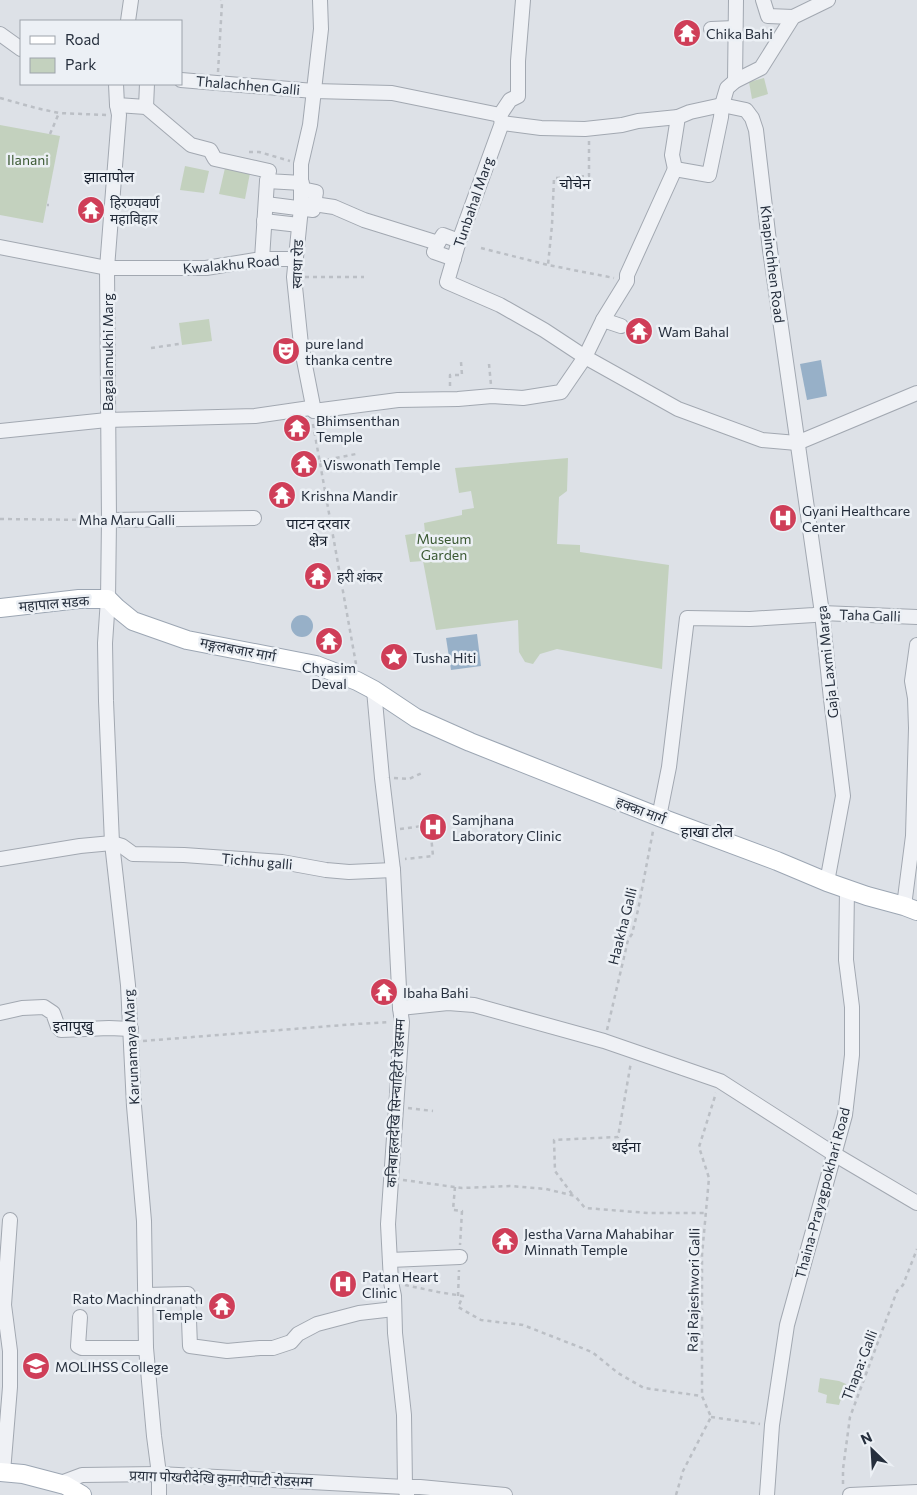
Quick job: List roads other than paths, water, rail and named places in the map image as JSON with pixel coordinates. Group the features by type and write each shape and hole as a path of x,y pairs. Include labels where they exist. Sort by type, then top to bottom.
{"main road":[{"name":"महापाल सडक","path":"0,608 79,599 108,599"},
{"name":"मङ्गलबजार मार्ग","path":"108,599 133,621 160,631 187,640 316,665 357,681 374,690"},
{"name":"हक्का मार्ग","path":"374,690 416,718 470,742 659,817 778,860 827,882 910,909"},
{"path":"1,1472 23,1474 65,1485 82,1495"}],"street":[{"path":"128,20 131,0"},
{"name":"स्वाथा रोड","path":"312,409 294,277 299,224 308,206 302,186 301,164 310,125 314,91 321,29 320,0"},
{"path":"501,119 510,100 518,96 518,61 523,0"},
{"path":"735,80 736,0"},
{"path":"763,0 768,16 793,17 828,0"},
{"path":"675,169 709,176 722,106 728,88 735,80 761,68 793,17"},
{"path":"710,29 735,28"},
{"path":"0,34 20,47"},
{"name":"Thalachhen Galli","path":"182,80 314,91 392,93 541,128 589,129 622,125 638,121 678,117 690,112 722,106"},
{"name":"Bagalamukhi Marg","path":"108,599 107,268 118,110 116,85"},
{"path":"146,108 147,85"},
{"name":"Khapinchhen Road","path":"722,106 746,110 752,118 756,130 770,250 797,443"},
{"path":"118,110 146,108 191,145 210,150 215,159 268,171 262,259"},
{"path":"0,431 107,420 255,416 398,400 450,400 492,396 523,398 561,392 585,357 603,320 627,281 626,275 675,169 672,155 678,117"},
{"name":"Tunbahal Marg","path":"501,119 459,241 447,282 500,305 544,330 585,357"},
{"path":"267,181 302,186"},
{"path":"266,204 334,207 364,220 438,243"},
{"path":"264,221 299,224"},
{"path":"454,259 434,252 443,235 459,241"},
{"name":"Kwalakhu Road","path":"0,247 107,268 206,268 262,259 296,259"},
{"path":"603,320 622,326"},
{"path":"585,357 678,409 762,440 797,443 917,393"},
{"name":"Gaja Laxmi Marga","path":"797,443 822,612 842,796 827,882"},
{"name":"Mha Maru Galli","path":"109,520 254,518"},
{"name":"Karunamaya Marg","path":"108,599 105,643 106,702 128,986 134,1106 144,1221 146,1348 154,1436 160,1474 159,1495"},
{"name":"Taha Galli","path":"659,817 669,767 687,618 750,619 822,612 917,616"},
{"path":"910,909 916,728 916,698 912,680 917,645"},
{"name":"कनिबाहलदेखि सिन्चाहिटी रोडसम्म","path":"374,690 392,865 401,1015 397,1107 388,1224 395,1333 404,1415 406,1491"},
{"path":"0,859 80,846 117,844"},
{"name":"Tichhu galli","path":"117,844 134,854 184,855 282,862 349,872 392,865"},
{"name":"Thaina-Prayagpokhari Road","path":"767,1495 772,1425 787,1325 845,1116 852,1054 852,1007 846,960 847,889"},
{"path":"401,1015 448,1003 474,1005 604,1041 720,1081 834,1154 917,1203"},
{"path":"0,1013 22,1008 44,1007 53,1013 61,1030 109,1028 131,1036"},
{"path":"1,1472 10,1386 10,1351 4,1305 3,1265 10,1220"},
{"path":"390,1260 460,1257"},
{"path":"146,1295 188,1294 190,1346 227,1351 273,1348 291,1342 298,1334 317,1324 359,1313 394,1309"},
{"path":"80,1317 78,1346 82,1348 146,1348"},
{"name":"प्रयाग पोखरीदेखि कुमारीपाटी रोडसम्म","path":"58,1484 82,1475 160,1474 328,1489 406,1491 420,1487 505,1495"},
{"path":"847,1491 917,1492"}],"water":[{"path":"821,360 827,396 807,400 800,364"},
{"path":"302,615 310,618 313,626 310,634 302,637 294,634 291,626 294,618"},
{"path":"477,634 481,666 451,670 446,638"}],"place":[{"name":"Chika Bahi","path":"687,33"},
{"name":"हिरण्यवर्ण महाविहार","path":"91,210"},
{"name":"Wam Bahal","path":"639,331"},
{"name":"pure land thanka centre","path":"286,351"},
{"name":"Bhimsenthan Temple","path":"297,428"},
{"name":"Viswonath Temple","path":"304,464"},
{"name":"Krishna Mandir","path":"282,495"},
{"name":"Gyani Healthcare Center","path":"783,518"},
{"name":"हरी शंकर","path":"318,576"},
{"name":"Chyasim Deval","path":"329,641"},
{"name":"Tusha Hiti","path":"394,657"},
{"name":"Samjhana Laboratory Clinic","path":"433,827"},
{"name":"Ibaha Bahi","path":"384,992"},
{"name":"Jestha Varna Mahabihar Minnath Temple","path":"505,1241"},
{"name":"Patan Heart Clinic","path":"343,1284"},
{"name":"Rato Machindranath Temple","path":"222,1306"},
{"name":"MOLIHSS College","path":"36,1366"}],"district":[{"name":"झातापोल","path":"109,176"},
{"name":"चोचेन","path":"575,183"},
{"name":"पाटन दरवार क्षेत्र","path":"318,532"},
{"name":"हाखा टोल","path":"707,831"},
{"name":"इतापुखु","path":"73,1025"},
{"name":"थईना","path":"626,1146"}],"park label":[{"name":"Ilanani","path":"28,159"},
{"name":"Museum Garden","path":"444,546"}]}
